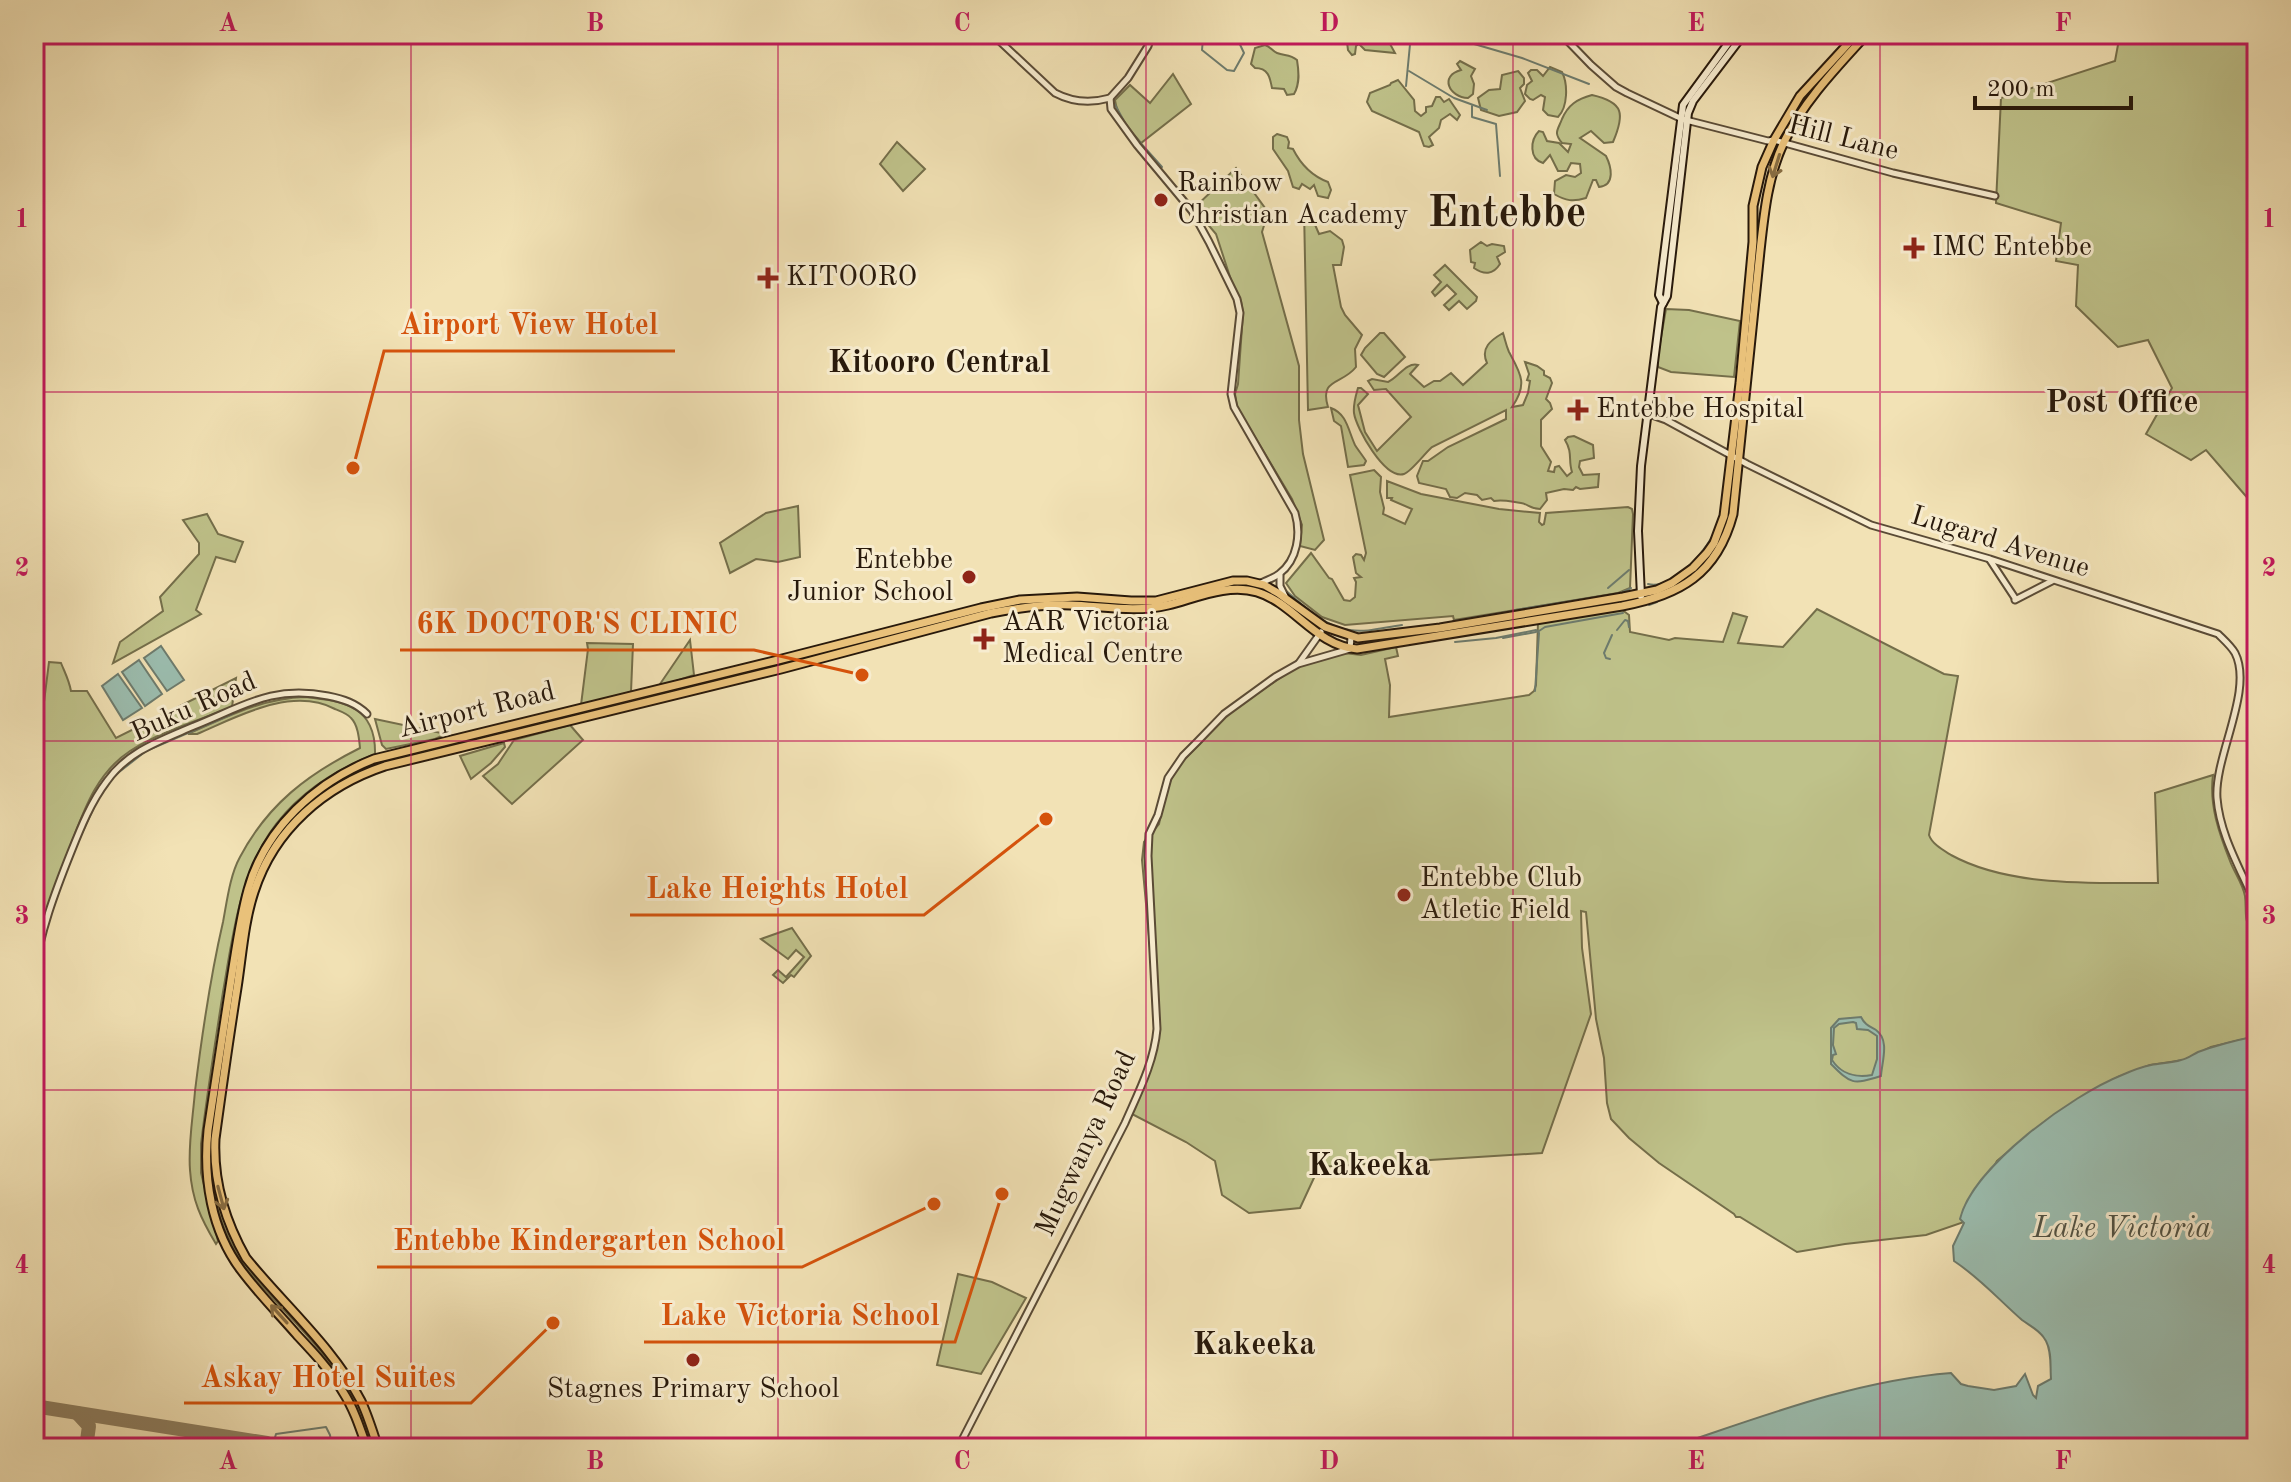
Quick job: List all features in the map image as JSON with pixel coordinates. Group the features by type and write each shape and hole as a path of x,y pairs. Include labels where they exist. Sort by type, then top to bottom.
{"highway":[{"path":"1237,584 1272,599 1319,635 1354,649 1664,596 1691,582 1716,554 1725,539 1733,514 1753,206 1762,167 1800,96 1857,34"},
{"path":"1736,457 1765,210 1775,164 1807,105 1867,34"},
{"name":"Airport Road","path":"367,1448 356,1416 337,1382 235,1261 220,1230 209,1193 205,1163 248,887 258,861 286,819 314,793 355,767 383,757 796,665 991,613 1043,605 1153,608 1237,584 1260,584 1325,627 1355,637"},
{"path":"1355,637 1640,600"},
{"name":"Airport Road","path":"378,1448 367,1413 350,1382 246,1258 229,1222 218,1188 215,1139 254,891 265,863 290,827 310,806 348,780 385,766 600,708"}],"main road":[{"path":"1724,53 1735,34"},
{"path":"1640,600 1638,500 1641,466 1663,303 1659,295 1686,100 1724,53 1744,34"}],"street":[{"path":"992,34 1055,93 1093,101 1110,98 1128,78 1152,34"},
{"name":"Hill Lane","path":"1561,34 1616,87 1684,120 1995,196"},
{"path":"1110,98 1111,109 1128,133 1192,211 1237,299 1240,313 1231,394 1234,407 1298,523 1293,556 1280,574 1260,584"},
{"name":"Lugard Avenue","path":"1649,414 1871,525 1990,559 2218,634 2236,654 2240,676 2237,702 2219,773 2217,799 2232,851 2257,908"},
{"path":"1990,559 2015,599 2052,580"},
{"path":"1280,574 1280,586 1287,599"},
{"path":"1298,664 1325,627"},
{"path":"1298,664 1354,649 1355,637"},
{"name":"Mugwanya Road","path":"958,1448 1125,1123 1153,1053 1157,1029 1148,877 1149,834 1158,815 1168,778 1183,756 1224,714 1298,664"},
{"name":"Buku Road","path":"34,975 53,897 80,829 108,778 127,759 150,744 252,700 277,694 304,693 335,698 355,705 367,714"}],"green space":[{"path":"1354,34 1375,34 1389,42 1395,53 1365,50 1359,44 1352,55 1347,42"},
{"path":"2120,34 2257,34 2257,493 2251,502 2206,450 2191,460 2146,434 2172,388 2148,340 2118,347 2076,306 2078,265 2056,261 2061,223 1996,203 2001,98 2115,61"},
{"path":"1265,45 1297,60 1298,78 1294,94 1287,95 1284,89 1272,88 1266,71 1251,64 1255,48"},
{"path":"1460,61 1475,69 1471,76 1473,94 1468,98 1456,94 1449,86 1450,77 1461,70 1457,64"},
{"path":"1550,67 1562,72 1565,83 1565,102 1558,117 1548,115 1543,110 1545,97 1541,95 1533,100 1525,94 1527,85 1532,81 1528,73 1537,70 1543,76"},
{"path":"1518,71 1524,78 1520,88 1525,101 1517,112 1499,116 1481,110 1478,98 1489,90 1500,89 1502,75"},
{"path":"1173,74 1191,104 1141,143 1121,117 1115,100 1130,85 1150,103"},
{"path":"1398,80 1414,100 1415,111 1421,116 1426,112 1426,107 1432,106 1436,97 1444,102 1449,99 1460,115 1457,120 1450,114 1441,120 1439,128 1429,137 1433,145 1429,147 1424,146 1419,132 1372,111 1367,102 1370,93"},
{"path":"1592,95 1610,101 1619,111 1619,124 1613,142 1604,143 1591,131 1580,138 1606,156 1610,179 1599,187 1593,180 1586,198 1566,199 1554,194 1555,181 1566,175 1575,177 1581,173 1580,164 1571,163 1567,171 1558,171 1550,155 1543,163 1535,158 1533,144 1539,131 1543,132 1547,141 1559,143 1568,152 1571,144 1562,143 1557,133 1564,114 1577,101"},
{"path":"1277,134 1287,137 1288,148 1293,149 1317,177 1328,182 1331,190 1328,198 1318,196 1314,185 1310,189 1302,184 1299,189 1293,187 1288,171 1273,149 1273,137"},
{"path":"897,142 925,169 903,191 880,164"},
{"path":"1236,168 1265,208 1267,216 1262,232 1299,366 1299,420 1303,454 1324,540 1315,550 1300,546 1302,525 1292,499 1237,407 1235,394 1243,313 1241,301 1216,234 1194,208"},
{"path":"1307,206 1319,234 1330,231 1342,240 1341,265 1333,265 1341,307 1362,335 1355,349 1356,367 1329,386 1326,398 1328,407 1308,410 1304,209"},
{"path":"1481,242 1487,246 1504,246 1505,252 1497,257 1500,264 1491,272 1474,268 1475,263 1471,262 1470,250"},
{"path":"1445,265 1477,297 1467,309 1459,301 1449,310 1444,305 1456,294 1447,285 1435,296 1432,292 1441,282 1434,275"},
{"path":"1666,309 1689,310 1740,321 1734,377 1671,372 1658,367"},
{"path":"1380,333 1384,333 1405,357 1384,377 1377,374 1361,355"},
{"path":"1503,333 1521,379 1520,392 1512,407 1523,405 1528,393 1530,381 1527,380 1529,374 1525,362 1544,371 1552,383 1546,399 1552,409 1541,420 1541,446 1551,462 1548,471 1554,472 1555,467 1559,466 1567,476 1572,472 1565,440 1574,436 1593,445 1594,458 1580,461 1579,467 1583,475 1599,474 1598,487 1576,487 1546,493 1547,500 1540,509 1505,500 1482,500 1477,495 1465,493 1457,498 1450,497 1446,489 1419,483 1417,476 1423,461 1506,419 1506,410 1432,447 1404,474 1388,469 1366,440 1354,413 1358,388 1368,394 1358,405 1365,432 1377,451 1411,417 1386,389 1374,390 1368,381 1388,382 1406,368 1418,365 1410,374 1424,387 1451,373 1463,385 1487,363 1486,349"},
{"path":"1331,408 1344,418 1355,445 1366,461 1364,465 1348,467 1341,426 1334,421"},
{"path":"1374,470 1381,477 1383,514 1405,524 1412,509 1387,498 1387,481 1421,494 1499,509 1540,513 1539,522 1542,525 1546,513 1628,507 1633,514 1630,588 1618,593 1454,620 1453,616 1345,625 1322,617 1295,596 1286,583 1311,553 1344,600 1350,601 1355,597 1354,578 1361,577 1356,573 1353,557 1361,555 1364,560 1366,553 1350,475"},
{"path":"798,506 800,557 778,562 756,559 730,573 720,543 766,513"},
{"path":"207,514 218,534 243,542 235,562 216,557 196,610 201,614 113,663 120,642 163,611 160,597 199,554 199,543 183,520"},
{"path":"1621,609 1629,615 1630,632 1669,640 1723,642 1733,613 1747,617 1738,643 1783,647 1817,609 1944,674 1958,676 1929,835 1935,844 1951,855 1999,873 2052,881 2158,883 2155,793 2213,775 2212,797 2219,829 2244,892 2247,923 2252,932 2257,931 2257,1036 2211,1047 2184,1060 2150,1065 2118,1077 2048,1119 1997,1161 1964,1222 1926,1235 1797,1252 1736,1217 1659,1163 1611,1119 1596,1019 1586,912 1581,911 1582,948 1591,1014 1542,1153 1319,1167 1300,1208 1249,1213 1222,1195 1215,1161 1130,1113 1158,1035 1142,860 1144,842 1159,824 1167,788 1177,767 1233,710 1286,674 1286,670 1344,653 1361,655 1396,647 1398,656 1385,659 1390,685 1389,717 1529,695 1536,685 1538,622"},
{"path":"690,640 694,675 658,687"},
{"path":"587,643 633,644 631,692 581,705"},
{"path":"49,662 61,663 71,691 87,691 116,738 236,678 232,707 142,744 117,761 106,773 89,800 51,899 34,966 34,726 43,710"},
{"path":"305,697 345,704 364,716 374,738 375,754 329,776 290,807 269,834 250,871 226,972 201,1144 201,1173 218,1241 216,1244 195,1200 190,1150 207,1006 231,880 251,838 277,806 307,780 360,748 357,728 350,717 318,703 300,701 264,706 197,734 188,734 260,705"},
{"path":"375,719 446,734 386,749"},
{"path":"570,725 583,740 512,804 483,776 498,764 514,740"},
{"path":"504,743 505,747 491,763 471,779 460,756"},
{"path":"379,763 294,821 255,886 268,851 307,804 348,776"},
{"path":"255,887 213,1126 213,1167 220,1206 244,1260 344,1379 359,1408 372,1448 355,1404 338,1374 244,1266 225,1229 213,1190 208,1150 210,1124 239,956"},
{"path":"792,928 811,956 794,977 791,975 783,983 773,975 778,970 786,977 804,957 796,950 788,959 761,939"},
{"path":"958,1274 992,1282 1026,1298 981,1374 937,1365"}],"water":[{"path":"161,646 184,680 167,691 144,658"},
{"path":"139,660 162,694 145,706 122,672"},
{"path":"118,674 142,708 123,720 102,686"},
{"path":"1861,1017 1880,1034 1884,1051 1881,1076 1853,1081 1831,1064 1831,1028 1839,1019","holes":["1856,1023 1857,1029 1868,1030 1877,1036 1877,1059 1872,1075 1849,1074 1832,1060 1836,1054 1834,1028 1839,1024"]},
{"name":"Lake Victoria","path":"2257,1036 2257,1448 1668,1448 1808,1402 1915,1377 1951,1373 1961,1384 1994,1390 2016,1386 2025,1374 2036,1398 2038,1386 2051,1379 2046,1341 1954,1261 1953,1246 1964,1223 1960,1219 1969,1198 2004,1155 2077,1098 2140,1068 2174,1062 2212,1047"}],"waterway":[{"path":"1213,34 1203,39 1202,50 1227,70 1234,71 1244,53 1235,34"},
{"path":"1242,34 1248,39 1255,37"},
{"path":"1406,86 1411,34"},
{"path":"1440,34 1522,58 1589,84"},
{"path":"1409,71 1454,98 1487,110"},
{"path":"1114,103 1129,130 1162,167"},
{"path":"1472,106 1472,117 1496,124 1500,176"},
{"path":"1648,584 1666,582 1675,577 1693,562 1712,537"},
{"path":"1608,588 1629,570"},
{"path":"1515,610 1621,593 1631,588"},
{"path":"1284,589 1314,614 1341,628 1363,631 1402,625"},
{"path":"1649,605 1657,602"},
{"path":"1453,621 1513,611"},
{"path":"1539,631 1545,627 1623,613"},
{"path":"1617,630 1625,620 1629,627"},
{"path":"1455,642 1536,630 1539,633 1535,691"},
{"path":"1503,638 1536,632"},
{"path":"1610,659 1604,653 1612,635"},
{"path":"114,776 146,751 232,714"},
{"path":"76,846 95,805"},
{"path":"272,1448 276,1434 326,1427 332,1448"},
{"path":"172,1440 221,1448"}],"taxiway":[{"path":"34,1406 267,1443"},
{"path":"77,1413 89,1426 86,1448"}],"place":[{"name":"Rainbow Christian Academy","path":"1161,200"},
{"name":"IMC Entebbe","path":"1914,248"},
{"name":"KITOORO","path":"768,278"},
{"name":"Entebbe Hospital","path":"1578,410"},
{"name":"Airport View Hotel","path":"353,468"},
{"name":"Entebbe Junior School","path":"969,577"},
{"name":"AAR Victoria Medical Centre","path":"984,639"},
{"name":"6K DOCTOR'S CLINIC","path":"862,675"},
{"name":"Lake Heights Hotel","path":"1046,819"},
{"name":"Entebbe Club Atletic Field","path":"1404,895"},
{"name":"Lake Victoria School","path":"1002,1194"},
{"name":"Entebbe Kindergarten School","path":"934,1204"},
{"name":"Askay Hotel Suites","path":"553,1323"},
{"name":"Stagnes Primary School","path":"693,1360"}],"district":[{"name":"Entebbe","path":"1507,214"},
{"name":"Kitooro Central","path":"939,364"},
{"name":"Post Office","path":"2122,404"},
{"name":"Kakeeka","path":"1369,1167"},
{"name":"Kakeeka","path":"1254,1346"}]}
